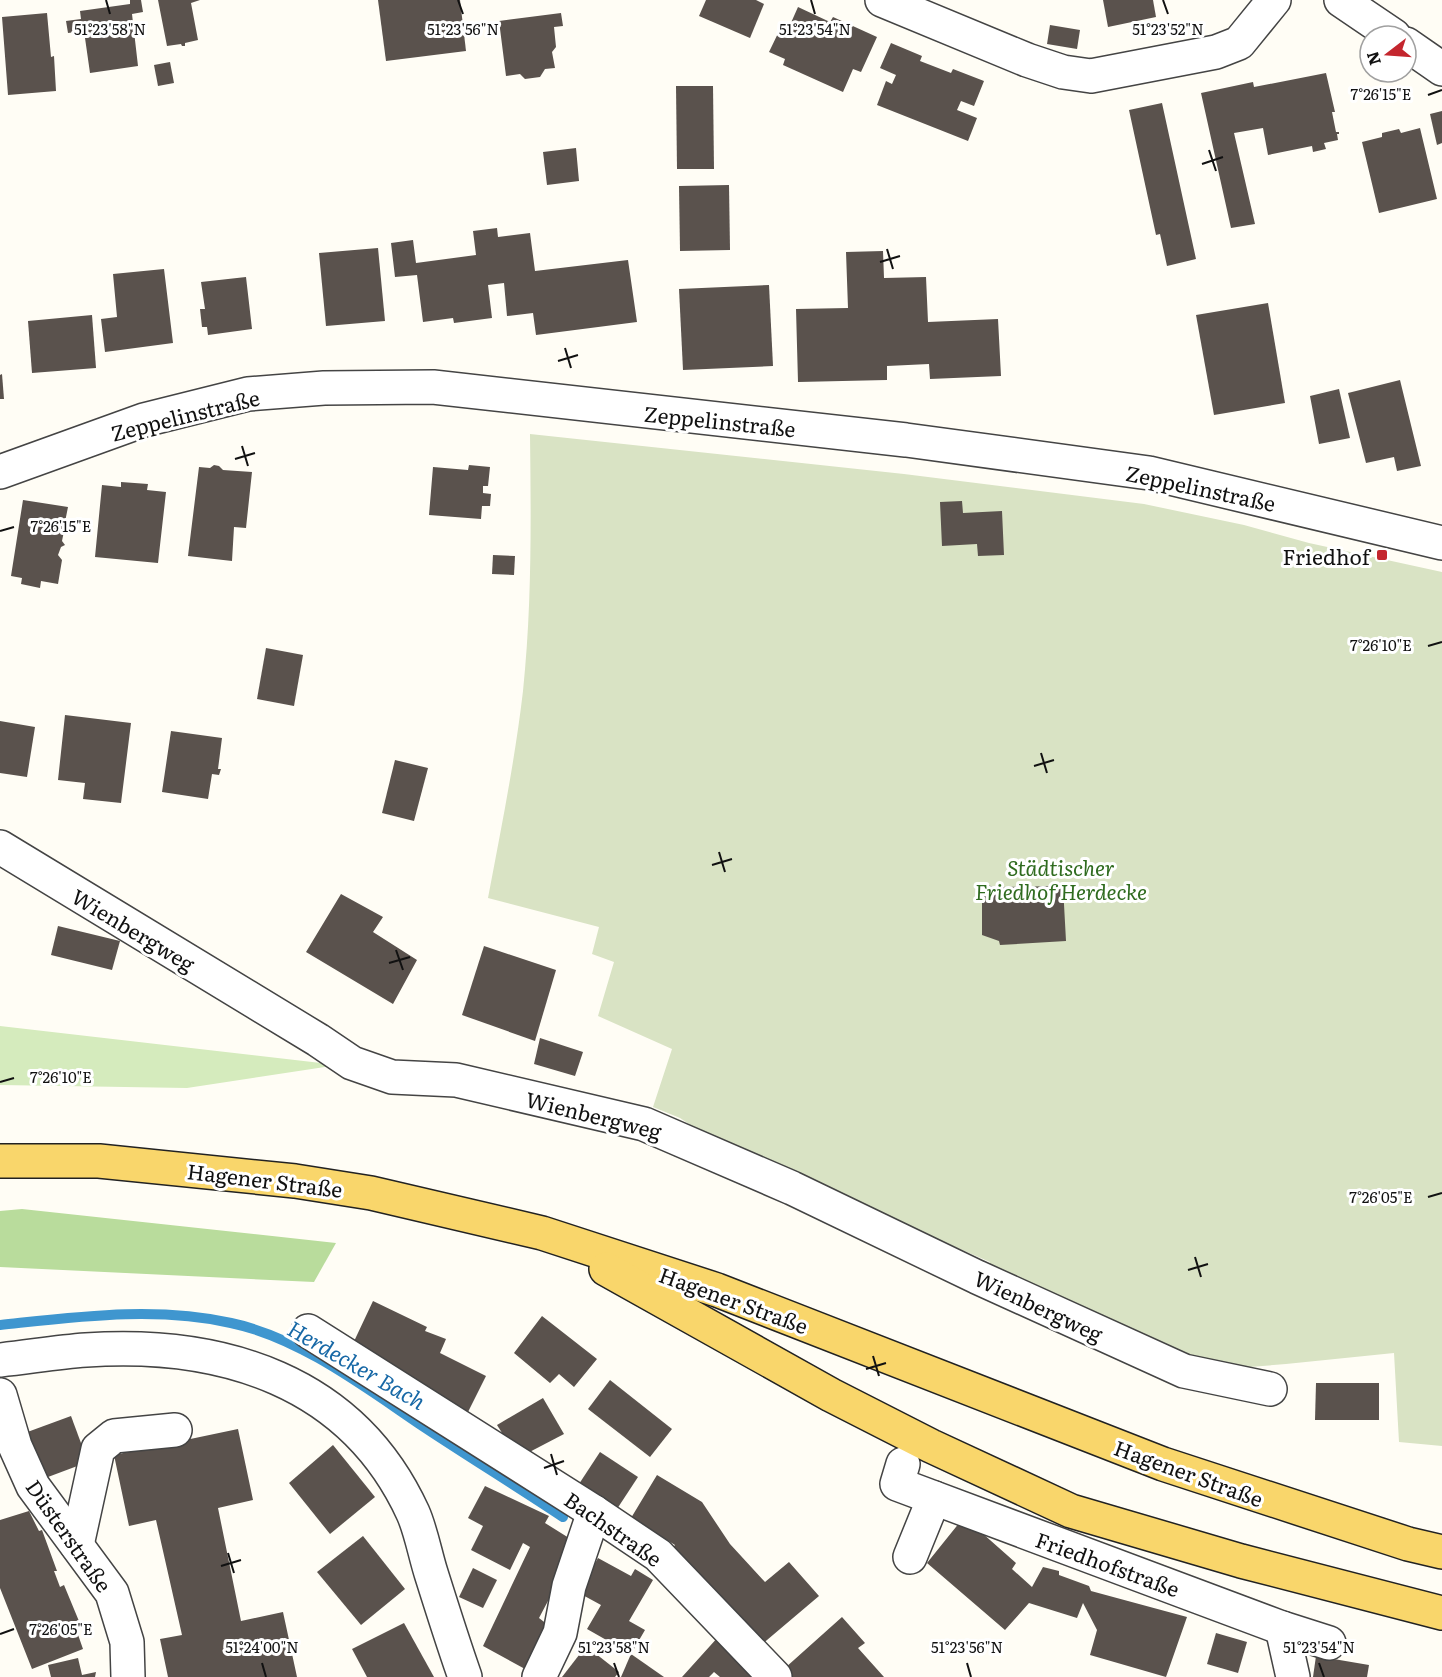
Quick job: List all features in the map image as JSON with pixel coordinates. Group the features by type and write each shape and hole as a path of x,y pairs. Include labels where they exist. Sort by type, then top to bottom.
{"main road":[{"name":"Hagener Straße","path":"0,1161 99,1161 295,1181 371,1193 542,1233 717,1290 1163,1464 1353,1527 1442,1552"},
{"path":"542,1233 831,1395 931,1446 1071,1511 1241,1561 1442,1613"}],"street":[{"path":"882,0 1027,60 1063,72 1091,76 1216,52 1239,43 1274,0"},
{"path":"1341,0 1376,24"},
{"path":"1418,52 1442,69"},
{"name":"Zeppelinstraße","path":"0,472 144,420 248,394 324,388 433,387 906,440 1149,473 1442,543"},
{"name":"Wienbergweg","path":"0,847 352,1063 392,1077 456,1080 644,1124 792,1188 977,1277 1184,1371 1270,1389"},
{"name":"Bachstraße","path":"308,1331 658,1555 775,1677"},
{"path":"0,1360 87,1350 161,1351 216,1358 293,1384 325,1405 365,1438 383,1459 414,1515 446,1624 465,1677"},
{"name":"Düsterstraße","path":"0,1395 15,1446 33,1486 112,1593 127,1642 128,1677"},
{"path":"77,1545 98,1449 114,1436 175,1430"},
{"name":"Friedhofstraße","path":"903,1464 897,1484 1282,1628 1329,1643"},
{"path":"910,1557 934,1498"},
{"path":"539,1677 560,1633 569,1586 594,1512"},
{"path":"1282,1628 1293,1677"}],"green space":[{"name":"Städtischer Friedhof Herdecke","path":"530,434 904,474 1144,504 1442,572 1442,1446 1399,1442 1394,1353 1199,1371 986,1273 990,1262 722,1146 680,1118 653,1107 672,1049 598,1016 614,962 592,954 599,927 488,898 516,743 526,659 530,563"},
{"path":"0,1026 338,1065 187,1088 0,1085"},
{"path":"22,1209 336,1243 314,1282 0,1267 0,1211"}],"building":[{"path":"130,0 141,0 143,12 132,14 138,66 90,73 84,31 68,33 66,21 81,19 80,11 130,4"},
{"path":"158,0 200,0 191,3 198,40 185,43 185,46 181,44 167,46"},
{"path":"378,0 460,0 466,51 386,61"},
{"path":"706,0 756,0 764,4 750,38 699,16"},
{"path":"1103,0 1153,0 1156,17 1108,27"},
{"path":"798,7 830,22 833,17 877,37 861,72 853,69 843,92 783,65 785,59 769,52 783,23 790,25"},
{"path":"47,13 51,57 54,56 56,91 8,95 2,17"},
{"path":"561,13 563,26 554,27 556,47 552,52 555,68 545,69 540,77 525,79 520,74 506,76 499,21"},
{"path":"1050,25 1080,30 1077,49 1047,44"},
{"path":"891,43 922,56 920,61 951,73 953,69 984,81 974,106 961,101 957,110 977,118 968,141 877,105 886,81 892,84 896,75 880,68"},
{"path":"170,62 174,83 158,86 154,65"},
{"path":"1326,73 1335,112 1332,112 1336,132 1339,134 1337,134 1338,140 1324,143 1326,149 1313,152 1312,146 1268,155 1263,128 1234,133 1255,224 1231,228 1201,93 1253,82 1254,87"},
{"path":"676,86 713,86 714,169 677,169"},
{"path":"1162,103 1196,259 1167,266 1160,234 1156,235 1129,110"},
{"path":"1442,111 1442,143 1437,145 1430,114"},
{"path":"1420,128 1437,199 1379,213 1362,142 1382,137 1382,133 1399,129 1401,133"},
{"path":"576,148 579,181 547,185 543,152"},
{"path":"729,185 730,250 680,251 679,186"},
{"path":"497,228 498,237 530,233 535,271 628,260 637,322 536,335 533,313 507,316 504,283 488,285 492,318 454,323 453,318 423,322 417,275 395,277 391,243 413,240 416,263 476,255 473,231"},
{"path":"378,248 385,321 326,326 319,253"},
{"path":"883,251 884,278 926,277 928,322 998,319 1001,376 930,379 929,364 887,366 887,380 798,382 796,309 848,308 846,252"},
{"path":"164,269 173,343 105,352 101,319 117,317 113,274"},
{"path":"246,277 252,329 208,335 207,327 202,327 200,309 205,309 201,282"},
{"path":"769,285 773,366 683,370 679,289"},
{"path":"1268,303 1285,403 1214,415 1196,315"},
{"path":"92,315 96,368 32,373 28,321"},
{"path":"2,374 4,399 0,399 0,375"},
{"path":"1400,380 1421,466 1397,471 1394,457 1366,463 1348,393"},
{"path":"1339,389 1350,438 1319,444 1310,396"},
{"path":"214,465 223,470 252,472 246,528 234,527 232,561 188,556 199,467 210,468"},
{"path":"469,465 490,467 488,486 483,486 483,493 491,494 490,506 482,506 481,519 429,515 433,467 468,470"},
{"path":"121,482 148,484 147,490 166,492 158,563 95,557 102,485 121,487"},
{"path":"23,500 68,507 64,527 66,530 62,541 65,545 61,547 58,555 62,560 58,584 41,581 40,588 21,584 22,578 11,576"},
{"path":"962,501 963,513 1002,511 1004,555 978,556 977,544 942,546 940,502"},
{"path":"493,555 515,556 514,575 492,574"},
{"path":"266,648 303,655 294,706 257,699"},
{"path":"65,715 131,723 121,803 83,799 85,783 58,780"},
{"path":"0,721 35,727 27,777 0,773"},
{"path":"171,731 222,738 218,769 221,769 219,775 212,774 208,799 162,792"},
{"path":"395,760 428,768 414,821 382,813"},
{"path":"982,882 997,889 997,887 1063,886 1066,941 1000,945 999,941 982,935"},
{"path":"341,894 383,917 373,932 417,960 393,1004 306,952"},
{"path":"58,926 120,941 112,970 51,955"},
{"path":"484,946 556,970 535,1041 462,1015"},
{"path":"540,1038 583,1052 575,1076 534,1064"},
{"path":"373,1301 427,1327 425,1331 446,1339 440,1353 486,1376 467,1414 349,1352"},
{"path":"542,1316 597,1359 574,1387 559,1374 550,1383 514,1353"},
{"path":"610,1380 672,1429 650,1457 588,1409"},
{"path":"1316,1383 1379,1383 1379,1420 1315,1420"},
{"path":"543,1398 564,1434 518,1458 497,1425"},
{"path":"71,1416 88,1462 40,1480 22,1434"},
{"path":"238,1429 253,1500 218,1508 241,1621 283,1612 297,1677 168,1677 160,1639 182,1635 156,1520 129,1526 114,1455"},
{"path":"333,1445 375,1497 330,1534 289,1483"},
{"path":"600,1452 638,1477 615,1512 577,1487"},
{"path":"657,1475 702,1502 730,1544 765,1582 789,1562 819,1596 761,1645 667,1555 675,1545 631,1518"},
{"path":"485,1486 549,1516 545,1523 569,1538 567,1565 539,1618 548,1625 525,1669 483,1646 530,1547 523,1543 510,1570 471,1550 483,1526 468,1518"},
{"path":"29,1511 39,1531 42,1530 57,1571 54,1571 60,1587 64,1585 81,1626 76,1629 83,1649 32,1669 0,1588 0,1520"},
{"path":"964,1517 1016,1563 1012,1569 1032,1587 1043,1567 1059,1571 1059,1575 1089,1586 1091,1591 1187,1617 1166,1677 1090,1655 1097,1630 1083,1603 1077,1618 1029,1603 1005,1630 927,1563"},
{"path":"363,1536 405,1589 361,1625 317,1572"},
{"path":"598,1558 631,1576 635,1569 653,1580 629,1621 645,1630 631,1654 587,1629 601,1605 579,1593"},
{"path":"473,1568 497,1580 483,1608 459,1597"},
{"path":"842,1617 865,1643 858,1648 884,1677 792,1677 785,1668"},
{"path":"404,1623 434,1677 367,1677 352,1649"},
{"path":"1216,1633 1247,1642 1238,1673 1207,1664"},
{"path":"719,1636 753,1677 720,1677 714,1672 709,1677 682,1677"},
{"path":"586,1646 619,1672 615,1677 562,1677"},
{"path":"631,1654 664,1677 621,1677"},
{"path":"1316,1656 1369,1665 1367,1677 1313,1677"},
{"path":"78,1658 82,1675 96,1672 95,1677 51,1677 48,1665"}],"waterway":[{"name":"Herdecker Bach","path":"0,1325 86,1316 145,1314 202,1318 256,1330 281,1339 352,1378 563,1517"}],"place":[{"name":"Friedhof","path":"1382,555"}]}
